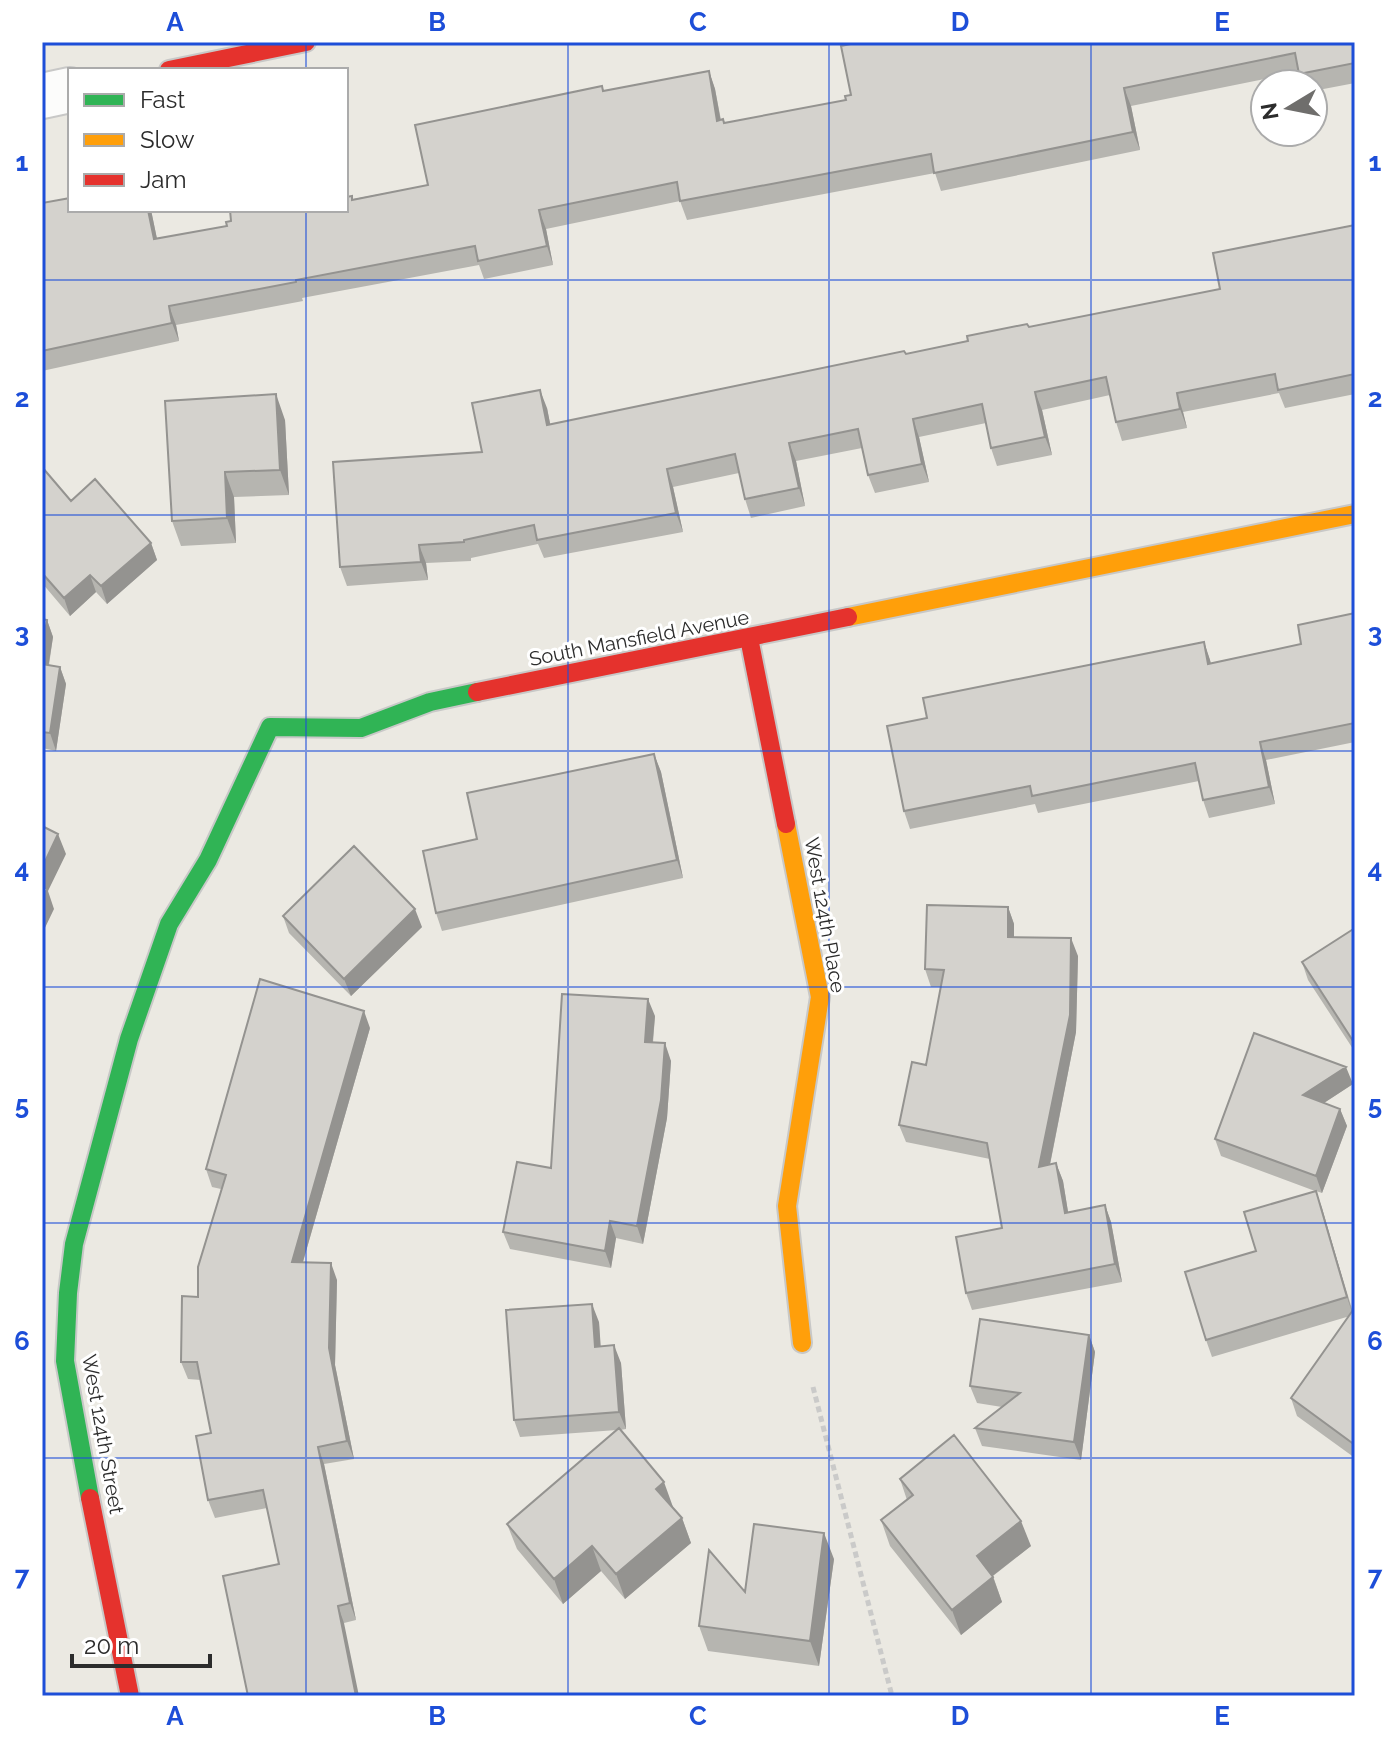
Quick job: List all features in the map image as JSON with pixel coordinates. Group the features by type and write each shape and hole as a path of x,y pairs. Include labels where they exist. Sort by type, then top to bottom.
{"street":[{"path":"179,68 306,42"},
{"path":"42,96 68,90"},
{"name":"South Mansfield Avenue","path":"129,1039 169,924 208,860 270,727 361,728 430,702 1355,514"},
{"name":"West 124th Place","path":"749,638 820,997 787,1206 802,1343"},
{"name":"West 124th Street","path":"129,1039 74,1244 65,1361 130,1696"}],"path":[{"path":"802,1343 892,1696"}],"building":[{"path":"860,42 1355,42 1355,63 1329,68 1298,68 1295,53 1124,88 1133,132 934,173 931,154 680,201 677,182 539,210 547,246 478,261 475,246 169,306 172,323 42,351 42,203 68,198 68,212 148,212 154,239 227,226 226,222 231,221 230,212 348,212 348,197 352,196 352,200 428,185 415,125 602,86 603,91 709,71 717,121 723,119 724,123 846,100 845,96 851,95 841,46"},
{"path":"1355,225 1355,374 1278,390 1275,374 1177,393 1180,409 1116,422 1106,377 1035,392 1045,437 991,448 982,404 913,419 922,464 868,475 858,429 789,443 799,488 745,499 735,454 667,469 676,513 537,540 534,525 464,542 419,545 421,562 340,567 333,462 482,452 472,403 540,390 547,425 904,351 906,354 968,341 967,336 1027,324 1029,327 1220,289 1213,253"},
{"path":"276,394 280,470 225,472 227,518 172,521 165,401"},
{"path":"42,467 71,501 95,479 151,543 101,586 90,575 64,598 42,573"},
{"path":"1355,613 1355,723 1260,742 1269,787 1203,800 1195,763 1032,796 1030,786 904,811 887,726 927,718 923,698 1204,642 1208,664 1301,644 1298,625"},
{"path":"42,619 47,620 42,649"},
{"path":"42,664 60,667 50,733 42,732"},
{"path":"654,754 677,860 436,913 423,851 477,839 467,793"},
{"path":"42,826 58,834 42,868"},
{"path":"354,846 415,909 344,979 283,916"},
{"path":"927,905 1008,907 1008,937 1071,938 1070,1015 1039,1167 1056,1163 1065,1213 1105,1205 1115,1264 966,1293 956,1237 1002,1228 987,1143 899,1125 912,1062 926,1065 944,970 925,969"},
{"path":"1355,928 1355,1044 1302,962"},
{"path":"260,979 364,1011 292,1262 331,1263 329,1348 347,1441 318,1447 350,1603 338,1606 356,1696 248,1696 223,1576 279,1564 263,1490 208,1500 196,1436 211,1433 197,1362 181,1362 182,1296 198,1297 198,1267 226,1175 206,1169"},
{"path":"562,994 648,999 645,1042 665,1043 661,1100 637,1226 610,1221 605,1251 503,1232 517,1162 551,1168"},
{"path":"1254,1033 1346,1067 1303,1095 1340,1109 1316,1176 1215,1139"},
{"path":"1316,1191 1347,1297 1206,1340 1185,1272 1256,1251 1244,1212"},
{"path":"592,1304 595,1347 614,1345 619,1412 514,1420 506,1310"},
{"path":"1353,1310 1355,1312 1355,1445 1291,1398"},
{"path":"980,1319 1089,1335 1074,1442 975,1428 1020,1393 970,1386"},
{"path":"619,1428 664,1482 656,1489 682,1518 616,1574 592,1546 554,1579 507,1524"},
{"path":"954,1435 1021,1521 977,1556 993,1577 952,1610 881,1520 913,1495 900,1479"},
{"path":"754,1524 824,1533 810,1641 699,1626 709,1550 745,1592"}],"traffic: fast":[{"path":"90,1498 65,1361 74,1244 129,1039 169,924 208,860 270,727 361,728 430,702 477,692"}],"traffic: slow":[{"path":"848,617 1355,514"},
{"path":"786,824 820,997 787,1206 802,1343"}],"traffic: jam":[{"path":"179,68 306,42"},
{"path":"477,692 848,617"},
{"path":"749,638 786,824"},
{"path":"90,1498 130,1696"}]}
